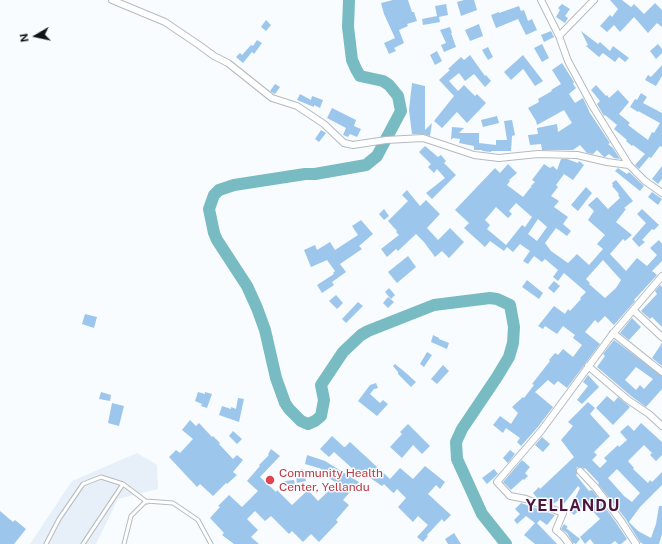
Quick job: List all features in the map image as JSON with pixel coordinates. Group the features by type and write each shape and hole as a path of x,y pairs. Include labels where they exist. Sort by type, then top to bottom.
{"street":[{"path":"112,0 165,22 228,64 272,98 297,106 324,124 344,143 354,145 386,140 423,138 474,155 499,158 538,154 578,155 629,166"},
{"path":"541,0 560,36 568,61 593,107 629,166 645,181 662,193"},
{"path":"560,36 594,0"},
{"path":"569,544 556,530 563,513 526,499 510,496 497,482 541,431 613,333 662,276"},
{"path":"633,310 662,337"},
{"path":"613,333 662,372"},
{"path":"588,366 628,400 649,414 662,426"},
{"path":"580,471 596,488 622,521 636,544"}],"lane":[{"path":"46,544 60,519 83,484 101,476 123,484 147,502 173,503 198,520 211,544"},
{"path":"83,544 123,484"},
{"path":"124,544 131,516 147,502"}],"shaded area":[{"path":"137,453 157,465 158,489 118,499 96,544 30,544 72,481"}],"building":[{"path":"393,0 408,0 417,21 407,24 408,26 399,30 404,43 394,48 396,51 389,54 384,43 395,38 384,14 381,3"},
{"path":"474,0 477,10 461,16 457,2"},
{"path":"610,0 622,0 631,7 634,4 644,14 655,3 662,10 662,27 657,23 648,33 634,17 620,32 614,25 607,32 600,26 610,15 612,17 618,9"},
{"path":"446,4 448,15 439,17 440,22 423,25 422,19 437,16 435,6"},
{"path":"562,4 570,9 565,16 568,18 565,23 556,17 560,10 558,8"},
{"path":"519,6 521,11 524,10 528,21 532,19 537,30 526,35 518,19 496,28 491,15"},
{"path":"266,20 271,25 266,31 261,27"},
{"path":"479,24 483,36 470,41 465,30"},
{"path":"450,27 456,47 444,52 441,45 446,43 440,30"},
{"path":"551,31 554,37 544,42 541,35"},
{"path":"581,31 598,44 600,42 610,51 613,46 629,58 625,62 619,57 615,62 603,53 599,57 586,46 588,45"},
{"path":"257,40 262,43 254,54 252,52 243,63 236,57 240,53 242,55 251,45 253,46"},
{"path":"542,44 549,58 542,62 534,48"},
{"path":"658,44 662,49 662,53 656,59 650,51"},
{"path":"488,47 493,57 488,60 482,50"},
{"path":"437,51 442,61 435,65 430,55"},
{"path":"470,55 485,76 486,75 491,81 485,87 474,74 465,81 459,73 449,81 458,91 464,85 475,96 477,94 486,103 467,123 457,112 442,128 434,121 454,96 439,80 461,57 464,60"},
{"path":"523,55 543,81 535,86 523,69 511,80 504,72"},
{"path":"562,63 576,88 569,94 575,103 583,98 590,113 610,143 608,144 613,148 620,159 614,158 609,154 604,157 597,150 593,154 587,153 580,145 573,150 542,150 541,144 530,145 528,135 538,134 537,128 557,124 558,132 572,123 564,110 537,125 528,108 539,102 538,99 561,84 552,70"},
{"path":"662,65 662,76 656,86 645,80 648,75 651,77"},
{"path":"412,83 425,86 425,130 432,123 430,136 423,134 412,134 409,110"},
{"path":"275,84 280,87 275,94 270,91"},
{"path":"596,85 609,98 618,90 629,102 619,114 630,123 628,125 648,140 652,132 654,133 660,123 630,107 641,93 647,97 643,103 662,113 662,147 660,146 651,158 649,157 639,169 635,165 645,154 626,141 627,140 614,129 617,125 605,115 604,116 597,104 600,101 591,90"},
{"path":"300,94 311,100 312,96 323,100 320,108 297,100"},
{"path":"332,108 356,120 354,126 361,129 357,137 350,134 348,137 343,135 346,128 327,118"},
{"path":"497,116 499,123 483,127 481,120"},
{"path":"512,120 515,135 512,136 511,151 491,152 474,150 474,146 459,143 460,139 453,138 451,140 452,127 464,128 459,133 479,133 479,143 496,145 496,140 507,140 504,121"},
{"path":"321,130 326,133 319,142 315,139"},
{"path":"425,146 438,157 441,155 446,161 444,163 456,175 432,199 426,193 445,178 437,169 434,173 428,167 431,164 419,152"},
{"path":"561,159 567,159 578,163 579,161 584,165 573,180 564,174 556,185 558,187 551,196 559,201 554,207 568,217 563,224 571,231 567,236 556,228 545,243 551,251 568,263 577,254 589,265 603,249 597,244 605,235 588,220 594,211 588,205 597,197 608,209 620,198 618,195 619,194 612,186 612,183 616,180 633,201 624,208 626,209 616,222 632,235 625,241 623,239 610,254 626,271 637,258 647,266 657,255 650,248 659,240 662,244 662,261 652,271 657,275 614,325 605,316 598,323 595,320 585,332 600,344 567,388 558,381 554,385 548,380 535,392 553,407 521,446 517,442 520,438 506,428 503,433 493,425 500,416 511,424 518,413 512,407 523,397 524,398 534,385 532,384 555,353 558,355 563,349 573,357 582,345 573,338 575,335 563,326 557,334 545,326 543,329 538,326 554,306 565,314 568,309 570,311 586,292 564,273 558,281 553,277 558,270 545,259 542,262 534,256 528,264 523,261 530,251 520,244 513,252 507,247 504,251 490,241 485,247 464,228 469,223 455,210 495,168 500,173 508,164 517,173 509,180 510,181 507,185 523,197 531,187 532,189 531,186 535,182 532,180 544,164 550,168 553,166 557,170","holes":["516,203 532,217 525,227 522,225 506,245 487,229 490,225 485,220 496,207 508,218 512,214 509,211","538,219 547,227 537,241 528,234","603,260 621,280 616,288 605,298 589,284 590,283 586,279"]},
{"path":"662,166 662,179 658,184 652,179"},
{"path":"618,168 627,174 629,172 644,186 640,191 615,171"},
{"path":"586,187 592,193 578,211 571,205"},
{"path":"407,190 420,206 426,200 440,214 427,228 438,240 450,228 464,242 449,258 442,251 435,257 416,234 398,251 396,249 387,257 381,249 399,235 388,221 408,201 402,195"},
{"path":"652,192 662,199 658,205 648,197"},
{"path":"384,209 389,216 384,220 379,214"},
{"path":"642,209 659,225 654,230 652,229 642,240 645,242 639,247 632,239 646,223 637,214"},
{"path":"361,220 373,234 359,246 362,249 340,264 346,272 332,282 334,285 322,293 317,285 334,274 333,273 335,271 327,260 311,267 304,250 315,245 317,250 330,242 335,250 358,235 352,226"},
{"path":"408,256 416,267 397,283 388,272"},
{"path":"527,280 543,293 539,299 522,287"},
{"path":"554,281 560,286 554,293 548,288"},
{"path":"660,285 662,287 662,327 652,317 650,319 641,311 657,294 655,291"},
{"path":"389,288 395,295 391,299 385,292"},
{"path":"336,295 343,303 337,309 329,301"},
{"path":"388,297 394,302 388,308 383,303"},
{"path":"358,302 363,306 346,323 342,319"},
{"path":"85,314 97,317 94,328 82,324"},
{"path":"632,318 641,327 629,340 620,333"},
{"path":"433,335 449,343 447,349 431,342"},
{"path":"614,340 662,376 662,389 646,407 597,367 605,356 603,354","holes":["636,367 653,379 644,389 640,385 636,390 625,380"]},
{"path":"662,343 662,366 652,358"},
{"path":"427,352 432,355 424,367 420,364"},
{"path":"395,364 416,382 411,387 398,374 393,366"},
{"path":"443,365 449,371 437,384 431,379"},
{"path":"588,375 599,387 582,404 577,400 588,386 583,382"},
{"path":"376,383 378,388 374,389 370,394 380,403 383,400 388,404 377,416 358,401 370,385"},
{"path":"101,392 111,395 110,401 99,399"},
{"path":"198,392 212,394 207,408 201,406 202,404 195,401"},
{"path":"607,396 614,402 618,397 630,407 613,425 596,408"},
{"path":"238,398 244,399 239,422 219,415 222,406 236,409"},
{"path":"588,402 595,408 590,414 610,436 594,452 597,455 592,460 600,468 607,461 604,458 618,445 619,447 627,440 620,432 628,425 634,431 641,423 662,442 662,455 656,461 650,455 652,453 644,445 628,461 634,468 633,469 648,483 650,480 652,482 662,472 662,485 640,507 629,522 638,531 651,538 656,524 659,506 662,506 662,534 659,544 643,544 640,542 625,518 598,484 599,483 585,468 577,467 576,475 589,491 593,491 627,539 621,544 618,544 615,541 611,544 594,544 590,539 585,544 580,537 600,519 586,504 574,515 569,511 580,488 578,486 563,505 559,500 553,504 537,498 533,493 539,487 540,489 574,457 561,440 573,426 568,422","holes":["617,469 640,493 632,502 624,496 608,478"]},
{"path":"112,403 124,406 119,426 108,423"},
{"path":"190,420 196,426 199,423 220,443 219,444 233,459 237,455 243,460 233,472 237,475 227,484 226,483 213,496 200,484 197,487 169,457 176,450 180,453 193,439 182,430"},
{"path":"408,424 430,446 422,454 413,445 402,458 390,447 402,434 400,432"},
{"path":"233,431 242,439 237,444 229,436"},
{"path":"332,436 344,447 350,442 390,479 400,468 413,479 425,466 445,482 440,489 436,485 428,494 451,515 444,522 442,519 427,535 428,536 423,542 417,537 428,525 418,516 413,522 398,507 406,498 397,489 394,493 384,484 382,486 366,475 363,478 334,452 329,457 320,449"},
{"path":"542,437 550,444 543,452 535,445"},
{"path":"271,449 280,456 260,477 276,492 277,490 292,505 308,490 318,501 337,483 320,473 322,469 305,464 307,455 325,461 359,482 343,500 349,505 336,520 338,522 319,542 311,534 303,542 292,531 289,534 271,516 265,521 255,511 247,519 258,530 251,537 259,544 234,544 222,535 224,533 210,518 220,507 218,506 229,495 242,507 258,491 247,481 269,455 268,454"},
{"path":"510,450 515,454 508,463 503,458"},
{"path":"522,460 530,467 525,473 528,476 511,490 503,482"},
{"path":"303,469 306,481 297,483 295,471"},
{"path":"494,469 498,474 487,484 482,478"},
{"path":"294,480 296,489 287,491 285,481"},
{"path":"521,503 555,515 547,525 540,520 537,523 557,544 535,544 524,535 535,523 526,516 517,524 514,520 520,514 515,509"},
{"path":"0,511 13,522 15,520 26,529 14,544 0,544"},
{"path":"564,524 568,527 566,528 580,539 576,544 573,543 567,533 561,529"},
{"path":"454,533 461,544 448,544 445,539"}],"waterway":[{"path":"349,0 348,27 352,60 356,69 360,76 383,81 389,85 398,96 401,111 377,156 366,165 315,174 305,174 234,185 219,190 214,195 209,209 214,233 247,286 257,308 265,330 276,378 285,403 301,421 308,424 321,416 324,400 321,385 343,352 361,335 434,305 490,298 497,299 510,305 514,327 513,343 509,357 462,429 456,442 457,459 482,514 506,544"}],"place":[{"name":"Community Health Center, Yellandu","path":"270,480"}],"district":[{"name":"YELLANDU","path":"573,506"}]}
